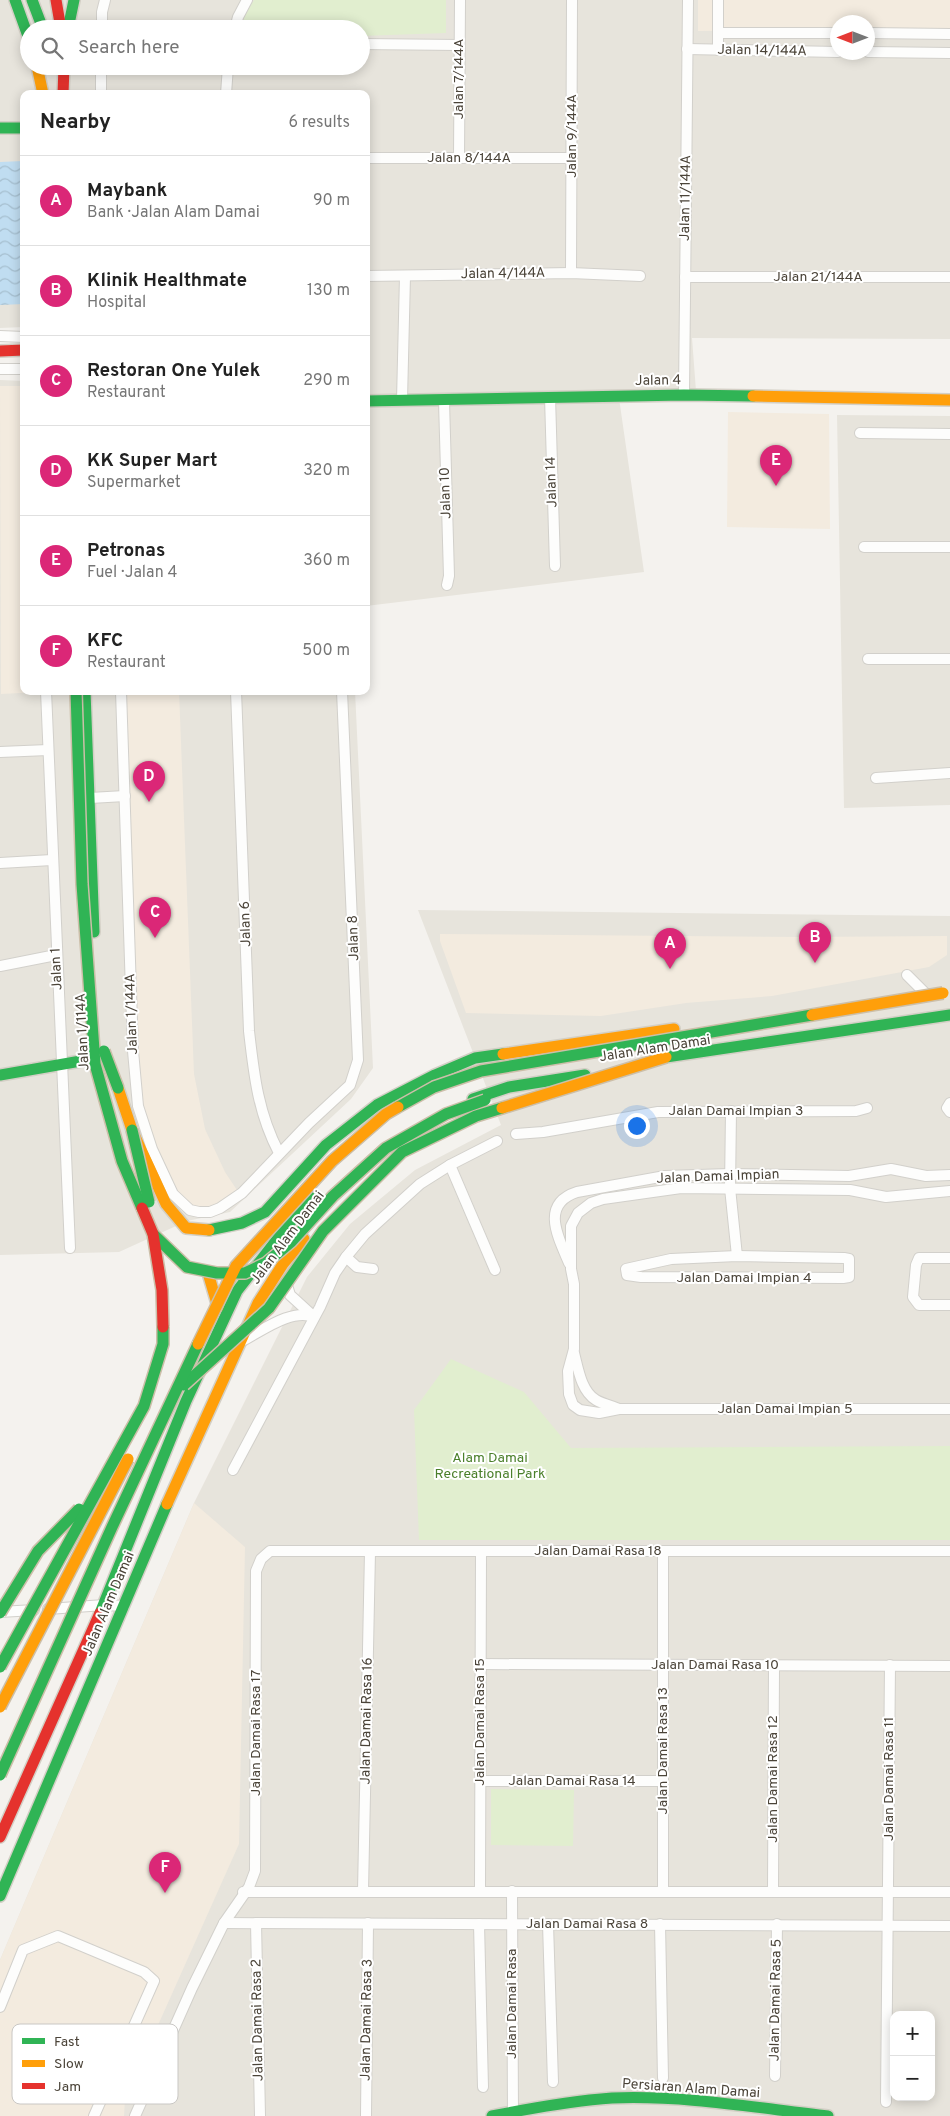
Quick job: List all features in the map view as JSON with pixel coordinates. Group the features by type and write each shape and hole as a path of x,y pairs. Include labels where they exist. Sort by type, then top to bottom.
{"main road":[{"path":"15,0 22,20"},
{"path":"32,0 40,20"},
{"path":"56,0 59,20"},
{"path":"70,20 74,0"},
{"path":"39,75 42,90"},
{"path":"49,75 51,90"},
{"path":"63,90 64,75"},
{"path":"66,75 67,90"},
{"path":"0,128 20,128"},
{"path":"0,351 20,350"},
{"name":"Jalan 4","path":"370,400 444,401 684,395 950,400"},
{"path":"77,695 84,884 105,1057 132,1130 166,1204 186,1228 204,1231 242,1223 265,1212 326,1145 377,1105 435,1075 475,1058 948,988"},
{"path":"0,1667 144,1406 163,1344 162,1290 153,1234 122,1161 95,1064 82,884 77,695"},
{"name":"Jalan 1/114A","path":"86,695 98,1058 106,1130 115,1166 127,1194 137,1212 148,1226 168,1244 208,1273 258,1303"},
{"path":"0,1775 112,1527 212,1313 236,1266 332,1161 386,1114 434,1087 481,1071 948,988"},
{"name":"Jalan Alam Damai","path":"0,1837 104,1605 186,1401 219,1328 238,1292 322,1180 378,1128 438,1093 487,1077 928,996 948,988"},
{"path":"153,1234 187,1268 217,1274 245,1273 266,1263 285,1247 333,1196 386,1148 446,1114 502,1094 666,1057 950,1016"},
{"name":"Jalan Alam Damai","path":"0,1896 175,1484 258,1303 284,1264 347,1186 394,1141 453,1106 509,1088 950,1016"},
{"path":"146,1429 191,1378 269,1308 323,1231 402,1152 476,1116 666,1057"},
{"path":"0,1075 98,1058"},
{"path":"0,1707 140,1437 170,1348 169,1286 132,1130"},
{"path":"208,1273 218,1304 219,1328"},
{"path":"0,1613 38,1551 95,1493"},
{"name":"Persiaran Alam Damai","path":"492,2116 513,2114 569,2102 632,2098 706,2103 828,2116"}],"street":[{"path":"102,20 105,0"},
{"path":"237,20 247,0"},
{"name":"Jalan 7/144A","path":"459,158 460,0"},
{"name":"Jalan 9/144A","path":"571,273 572,0"},
{"name":"Jalan 11/144A","path":"684,395 688,0"},
{"path":"718,0 718,50"},
{"name":"Jalan 14/144A","path":"718,33 830,33"},
{"path":"875,34 950,34"},
{"path":"370,44 459,45"},
{"name":"Jalan 14/144A","path":"687,49 830,52"},
{"path":"875,52 950,53"},
{"path":"101,75 101,90"},
{"path":"226,90 227,75"},
{"name":"Jalan 8/144A","path":"370,158 572,158"},
{"name":"Jalan 4/144A","path":"370,276 571,273 640,276"},
{"path":"402,400 405,276"},
{"name":"Jalan 21/144A","path":"685,277 950,277"},
{"path":"0,336 20,337"},
{"path":"0,369 20,369"},
{"name":"Jalan 14","path":"550,397 555,566"},
{"name":"Jalan 10","path":"444,401 449,576 447,585"},
{"path":"860,432 950,434"},
{"path":"864,546 950,546"},
{"path":"868,659 950,660"},
{"name":"Jalan 1","path":"46,695 70,1248"},
{"name":"Jalan 1/144A","path":"121,695 133,1051 138,1106 152,1149 167,1182 177,1198 190,1210 210,1212 220,1208 242,1193 279,1153"},
{"name":"Jalan 6","path":"236,695 250,1039 253,1071 262,1112 269,1133 279,1153"},
{"name":"Jalan 8","path":"279,1153 350,1086 358,1060 342,695"},
{"path":"0,752 48,750"},
{"path":"876,778 950,773"},
{"path":"90,798 125,796"},
{"path":"0,862 52,860"},
{"path":"0,966 56,955"},
{"path":"907,975 928,996"},
{"path":"950,1103 947,1108 950,1112"},
{"name":"Jalan Damai Impian 3","path":"516,1134 543,1132 658,1112 856,1110 867,1108"},
{"path":"731,1111 730,1188 737,1256"},
{"path":"234,1470 314,1317 334,1274 346,1257 365,1234 420,1184 450,1165 497,1141"},
{"path":"450,1165 495,1270"},
{"name":"Jalan Damai Impian","path":"571,1269 561,1246 555,1223 555,1212 559,1201 566,1196 665,1176 730,1174 849,1176 890,1169 926,1176 950,1175"},
{"name":"Jalan Damai Impian","path":"619,1409 595,1400 586,1389 579,1375 574,1349 574,1284 571,1269 571,1226 578,1213 591,1203 604,1199 666,1189 850,1190 886,1197 950,1191"},
{"name":"Jalan Damai Impian 4","path":"737,1256 844,1258 849,1259 850,1272 849,1277 843,1278 627,1276 626,1269 671,1259 737,1256"},
{"path":"346,1257 357,1267 373,1269"},
{"path":"950,1258 920,1258 916,1265 913,1297 919,1305 950,1304"},
{"path":"284,1264 287,1290 290,1296 314,1317"},
{"path":"239,1343 282,1320 303,1314 314,1317"},
{"name":"Jalan Damai Impian","path":"574,1349 568,1372 569,1394 573,1404 580,1410 599,1412 619,1409"},
{"name":"Jalan Damai Impian 5","path":"619,1409 950,1409"},
{"name":"Jalan Damai Rasa 18","path":"256,1571 261,1559 270,1551 950,1551"},
{"name":"Jalan Damai Rasa 13","path":"663,1551 663,1892"},
{"name":"Jalan Damai Rasa 16","path":"363,1891 370,1552"},
{"name":"Jalan Damai Rasa 15","path":"480,1891 481,1552"},
{"name":"Jalan Damai Rasa 17","path":"176,2024 224,1923 252,1880 255,1871 256,1571"},
{"path":"0,1613 104,1605 124,1606"},
{"name":"Jalan Damai Rasa 10","path":"480,1664 950,1666"},
{"name":"Jalan Damai Rasa 12","path":"773,1892 774,1665"},
{"name":"Jalan Damai Rasa 11","path":"886,2102 890,1666"},
{"name":"Jalan Damai Rasa 14","path":"480,1780 663,1780"},
{"name":"Jalan Damai Rasa","path":"512,1891 513,2114"},
{"path":"243,1892 950,1892"},
{"name":"Jalan Damai Rasa 8","path":"224,1923 950,1926"},
{"name":"Jalan Damai Rasa 2","path":"256,1923 260,2116"},
{"name":"Jalan Damai Rasa 3","path":"366,2116 368,1923"},
{"path":"479,1924 483,2087"},
{"path":"548,1924 553,2082"},
{"path":"660,1924 663,2078"},
{"name":"Jalan Damai Rasa 5","path":"774,2076 777,1924"},
{"path":"0,2007 23,1950 58,1936 144,1972 154,1981 135,2024"},
{"path":"94,2116 99,2104"},
{"name":"Jalan Damai Rasa 17","path":"135,2116 140,2104"}],"shaded area":[{"path":"0,0 950,0 950,339 692,338 696,391 618,391 644,572 370,606 370,90 20,90 20,327 0,328"},
{"path":"698,0 950,0 950,29 875,30 875,15 830,15 830,30 698,31"},
{"path":"0,380 20,381 20,695 355,695 373,1068 351,1099 230,1212 187,1221 119,1252 0,1255"},
{"path":"0,386 20,386 20,693 1,694"},
{"path":"728,412 829,414 830,529 727,527"},
{"path":"837,415 950,416 950,805 844,808"},
{"path":"126,695 179,695 194,1074 205,1129 225,1172 237,1190 210,1208 191,1206 176,1191 156,1147 143,1105 137,1039"},
{"path":"418,910 950,916 950,2116 0,2116 0,1960 194,1503 307,1277 350,1224 415,1170 501,1125"},
{"path":"440,934 804,937 947,936 947,955 929,967 772,996 686,1003 601,1016 466,1013 440,941"},
{"path":"194,1503 245,1547 239,1844 159,2024 12,2024 12,2104 125,2104 124,2116 0,2116 0,1960"}],"green space":[{"path":"254,0 446,0 446,33 370,36 370,20 244,20 242,17"},
{"name":"Alam Damai Recreational Park","path":"451,1359 524,1392 571,1448 950,1446 950,1540 419,1540 414,1410"},
{"path":"491,1789 574,1790 573,1846 491,1845"}],"water":[{"path":"20,161 20,304 0,305 0,162"}],"traffic: fast":[{"path":"15,0 22,20"},
{"path":"32,0 40,20"},
{"path":"70,20 74,0"},
{"path":"0,128 20,128"},
{"path":"370,401 684,395 753,396"},
{"path":"76,695 82,884 95,1064 122,1161 142,1208"},
{"path":"85,695 94,932"},
{"path":"398,1107 434,1087 481,1071 812,1015"},
{"path":"666,1057 950,1015"},
{"path":"104,1051 118,1088"},
{"path":"209,1230 242,1223 265,1212 326,1145 377,1105 435,1075 475,1058 503,1054"},
{"path":"0,1075 98,1058"},
{"path":"473,1099 509,1087 585,1075"},
{"path":"153,1234 187,1267 217,1273 245,1273 266,1263 291,1242 333,1196 386,1148 446,1114 485,1100"},
{"path":"184,1385 269,1308 323,1231 402,1152 476,1116 502,1108"},
{"path":"132,1130 149,1202"},
{"path":"100,1613 186,1401 237,1291 310,1197"},
{"path":"0,1667 144,1406 163,1344 163,1327"},
{"path":"0,1775 112,1527 198,1344"},
{"path":"0,1896 167,1504"},
{"path":"0,1613 38,1551 79,1509"},
{"path":"492,2116 612,2098 693,2100 828,2116"}],"traffic: slow":[{"path":"39,75 42,90"},
{"path":"753,396 950,400"},
{"path":"812,1015 943,993"},
{"path":"503,1054 674,1029"},
{"path":"502,1108 666,1057"},
{"path":"118,1088 132,1130 166,1204 186,1228 209,1230"},
{"path":"198,1344 236,1266 332,1161 386,1114 398,1107"},
{"path":"167,1504 258,1303 283,1264 304,1239"},
{"path":"208,1273 218,1307"},
{"path":"0,1707 128,1459"}],"traffic: jam":[{"path":"56,0 59,20"},
{"path":"63,90 64,75"},
{"path":"0,351 20,350"},
{"path":"142,1208 153,1234 162,1290 163,1327"},
{"path":"0,1837 100,1613"}],"place":[{"name":"Petronas","path":"776,486"},
{"name":"KK Super Mart","path":"149,802"},
{"name":"Restoran One Yulek","path":"155,938"},
{"name":"Klinik Healthmate","path":"815,963"},
{"name":"Maybank","path":"670,969"},
{"name":"KFC","path":"165,1893"}]}
